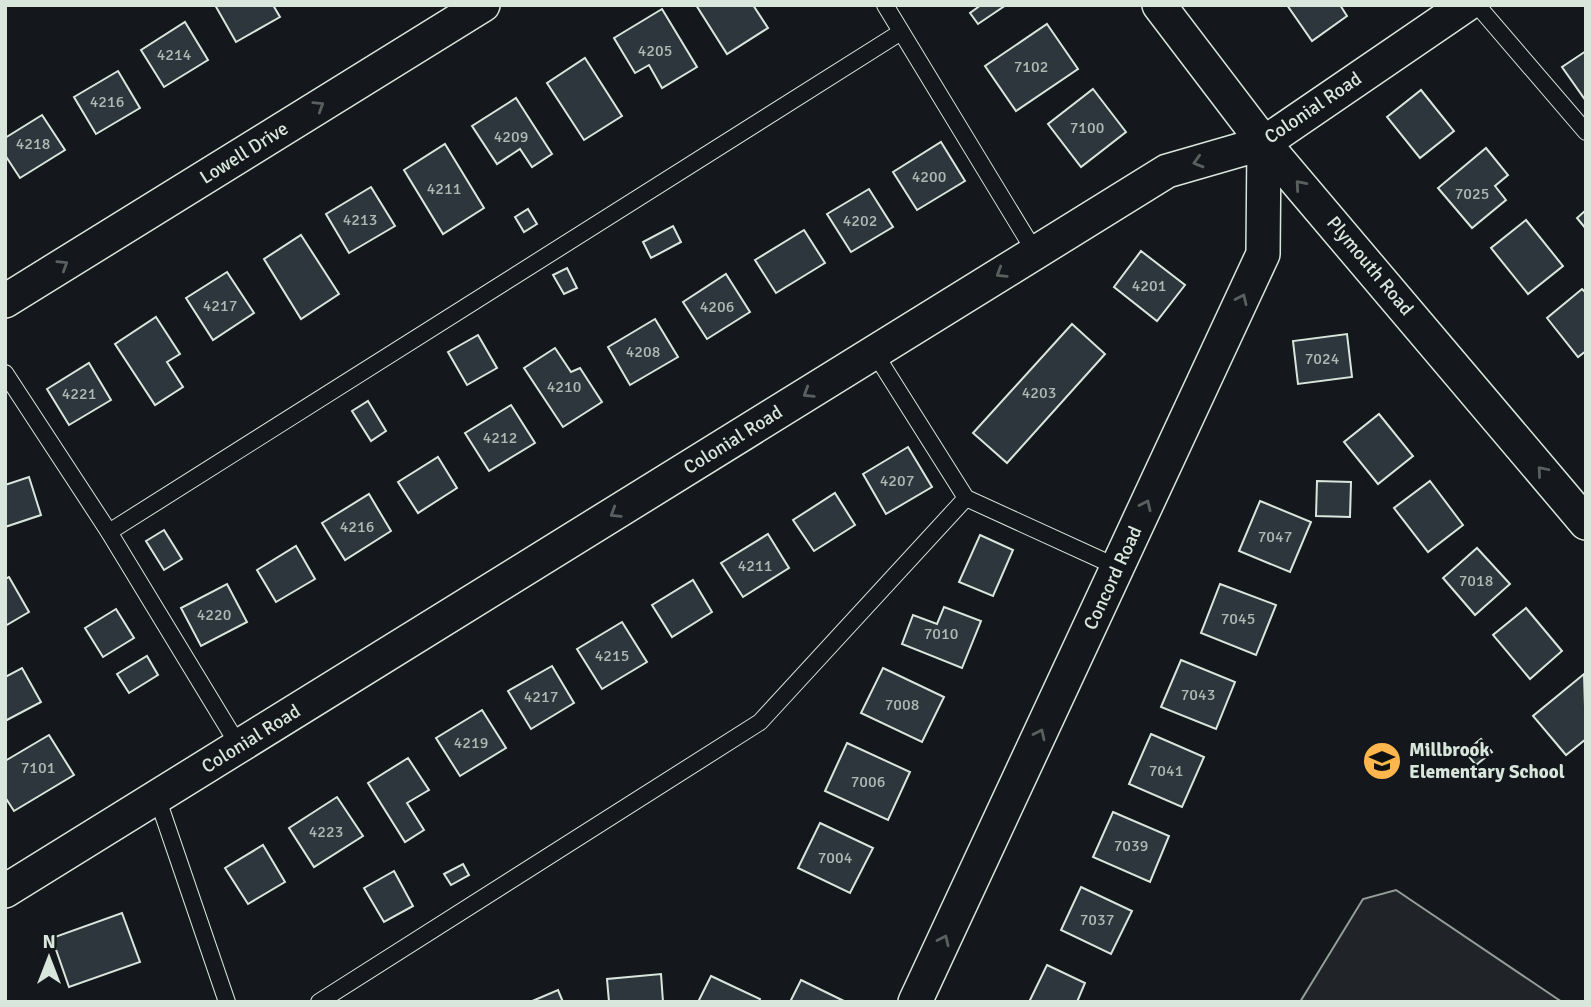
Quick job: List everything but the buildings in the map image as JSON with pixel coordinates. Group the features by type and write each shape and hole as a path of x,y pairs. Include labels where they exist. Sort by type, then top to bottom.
{"street":[{"name":"Lowell Drive","path":"5,300 483,5"},
{"name":"Plymouth Road","path":"1159,5 1264,143 1586,523"},
{"name":"Colonial Road","path":"5,891 1167,171 1264,143 1466,5"},
{"name":"Concord Road","path":"915,1002 1263,254 1264,143"}],"lane":[{"path":"884,5 1035,252"},
{"path":"1477,5 1586,132"},
{"path":"109,533 901,32"},
{"path":"874,352 966,498 1117,567"},
{"path":"5,373 109,533 239,746"},
{"path":"319,1002 760,722 966,498"},
{"path":"157,797 227,1002"}],"shaded area":[{"path":"1396,890 1562,1002 1300,1002 1363,899"}],"place":[{"name":"Millbrook Elementary School","path":"1382,761"}]}
